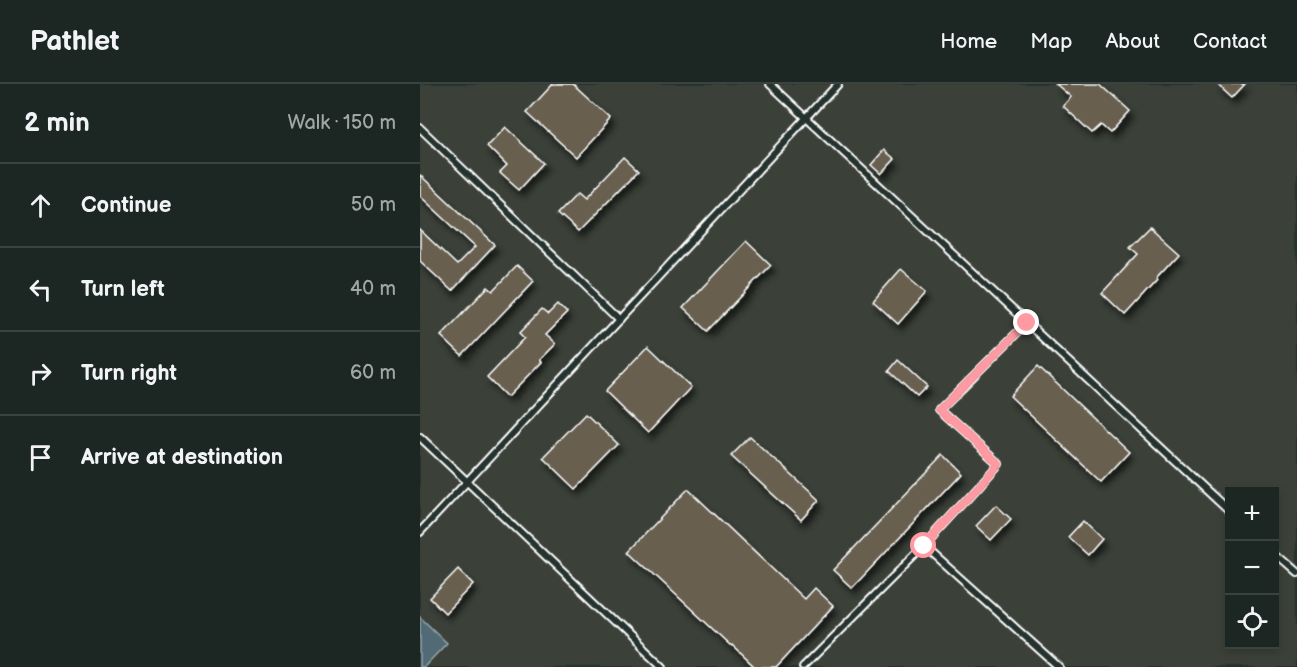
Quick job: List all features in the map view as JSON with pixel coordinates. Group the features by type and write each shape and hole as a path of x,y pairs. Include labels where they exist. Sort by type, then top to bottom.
{"lane":[{"path":"770,84 1225,507"},
{"path":"420,532 838,84"},
{"path":"420,128 619,320"},
{"path":"803,667 924,546 999,464 939,410 1027,323"},
{"path":"420,437 663,667"},
{"path":"924,546 1059,667"},
{"path":"1279,558 1297,574"}],"shaded area":[{"path":"420,84 1297,84 1297,667 420,667"}],"water":[{"path":"420,617 447,643 424,667 420,667"}],"building":[{"path":"553,84 573,84 611,119 576,157 527,112"},
{"path":"1056,84 1100,84 1130,111 1110,133 1101,125 1092,133 1063,106 1071,97"},
{"path":"1217,84 1245,84 1232,98"},
{"path":"505,127 544,163 519,190 500,173 507,166 487,146"},
{"path":"884,150 895,159 881,174 871,165"},
{"path":"625,157 639,170 578,232 558,214 577,194 584,200"},
{"path":"420,175 495,245 452,291 420,261 420,230 457,265 475,247 420,196"},
{"path":"1150,227 1179,253 1125,315 1102,293 1138,254 1130,247"},
{"path":"746,241 771,265 708,331 683,308"},
{"path":"517,266 533,281 462,356 441,336 488,287 493,291"},
{"path":"901,269 927,291 898,324 873,301"},
{"path":"558,304 567,313 545,335 555,344 507,397 487,377 525,337 520,332 542,309 548,314"},
{"path":"648,346 691,387 648,433 605,391"},
{"path":"898,360 927,387 917,397 889,371"},
{"path":"1038,366 1129,452 1101,482 1010,396"},
{"path":"586,413 619,445 576,489 543,457"},
{"path":"750,437 819,500 801,520 731,456"},
{"path":"943,455 961,473 852,588 833,570"},
{"path":"688,489 804,599 814,588 833,606 776,667 755,667 629,551"},
{"path":"996,505 1011,519 991,540 976,526"},
{"path":"1083,521 1102,539 1088,555 1068,537"},
{"path":"458,569 473,584 445,613 430,598"}],"route":[{"path":"924,546 999,464 939,410 1027,323"}]}
